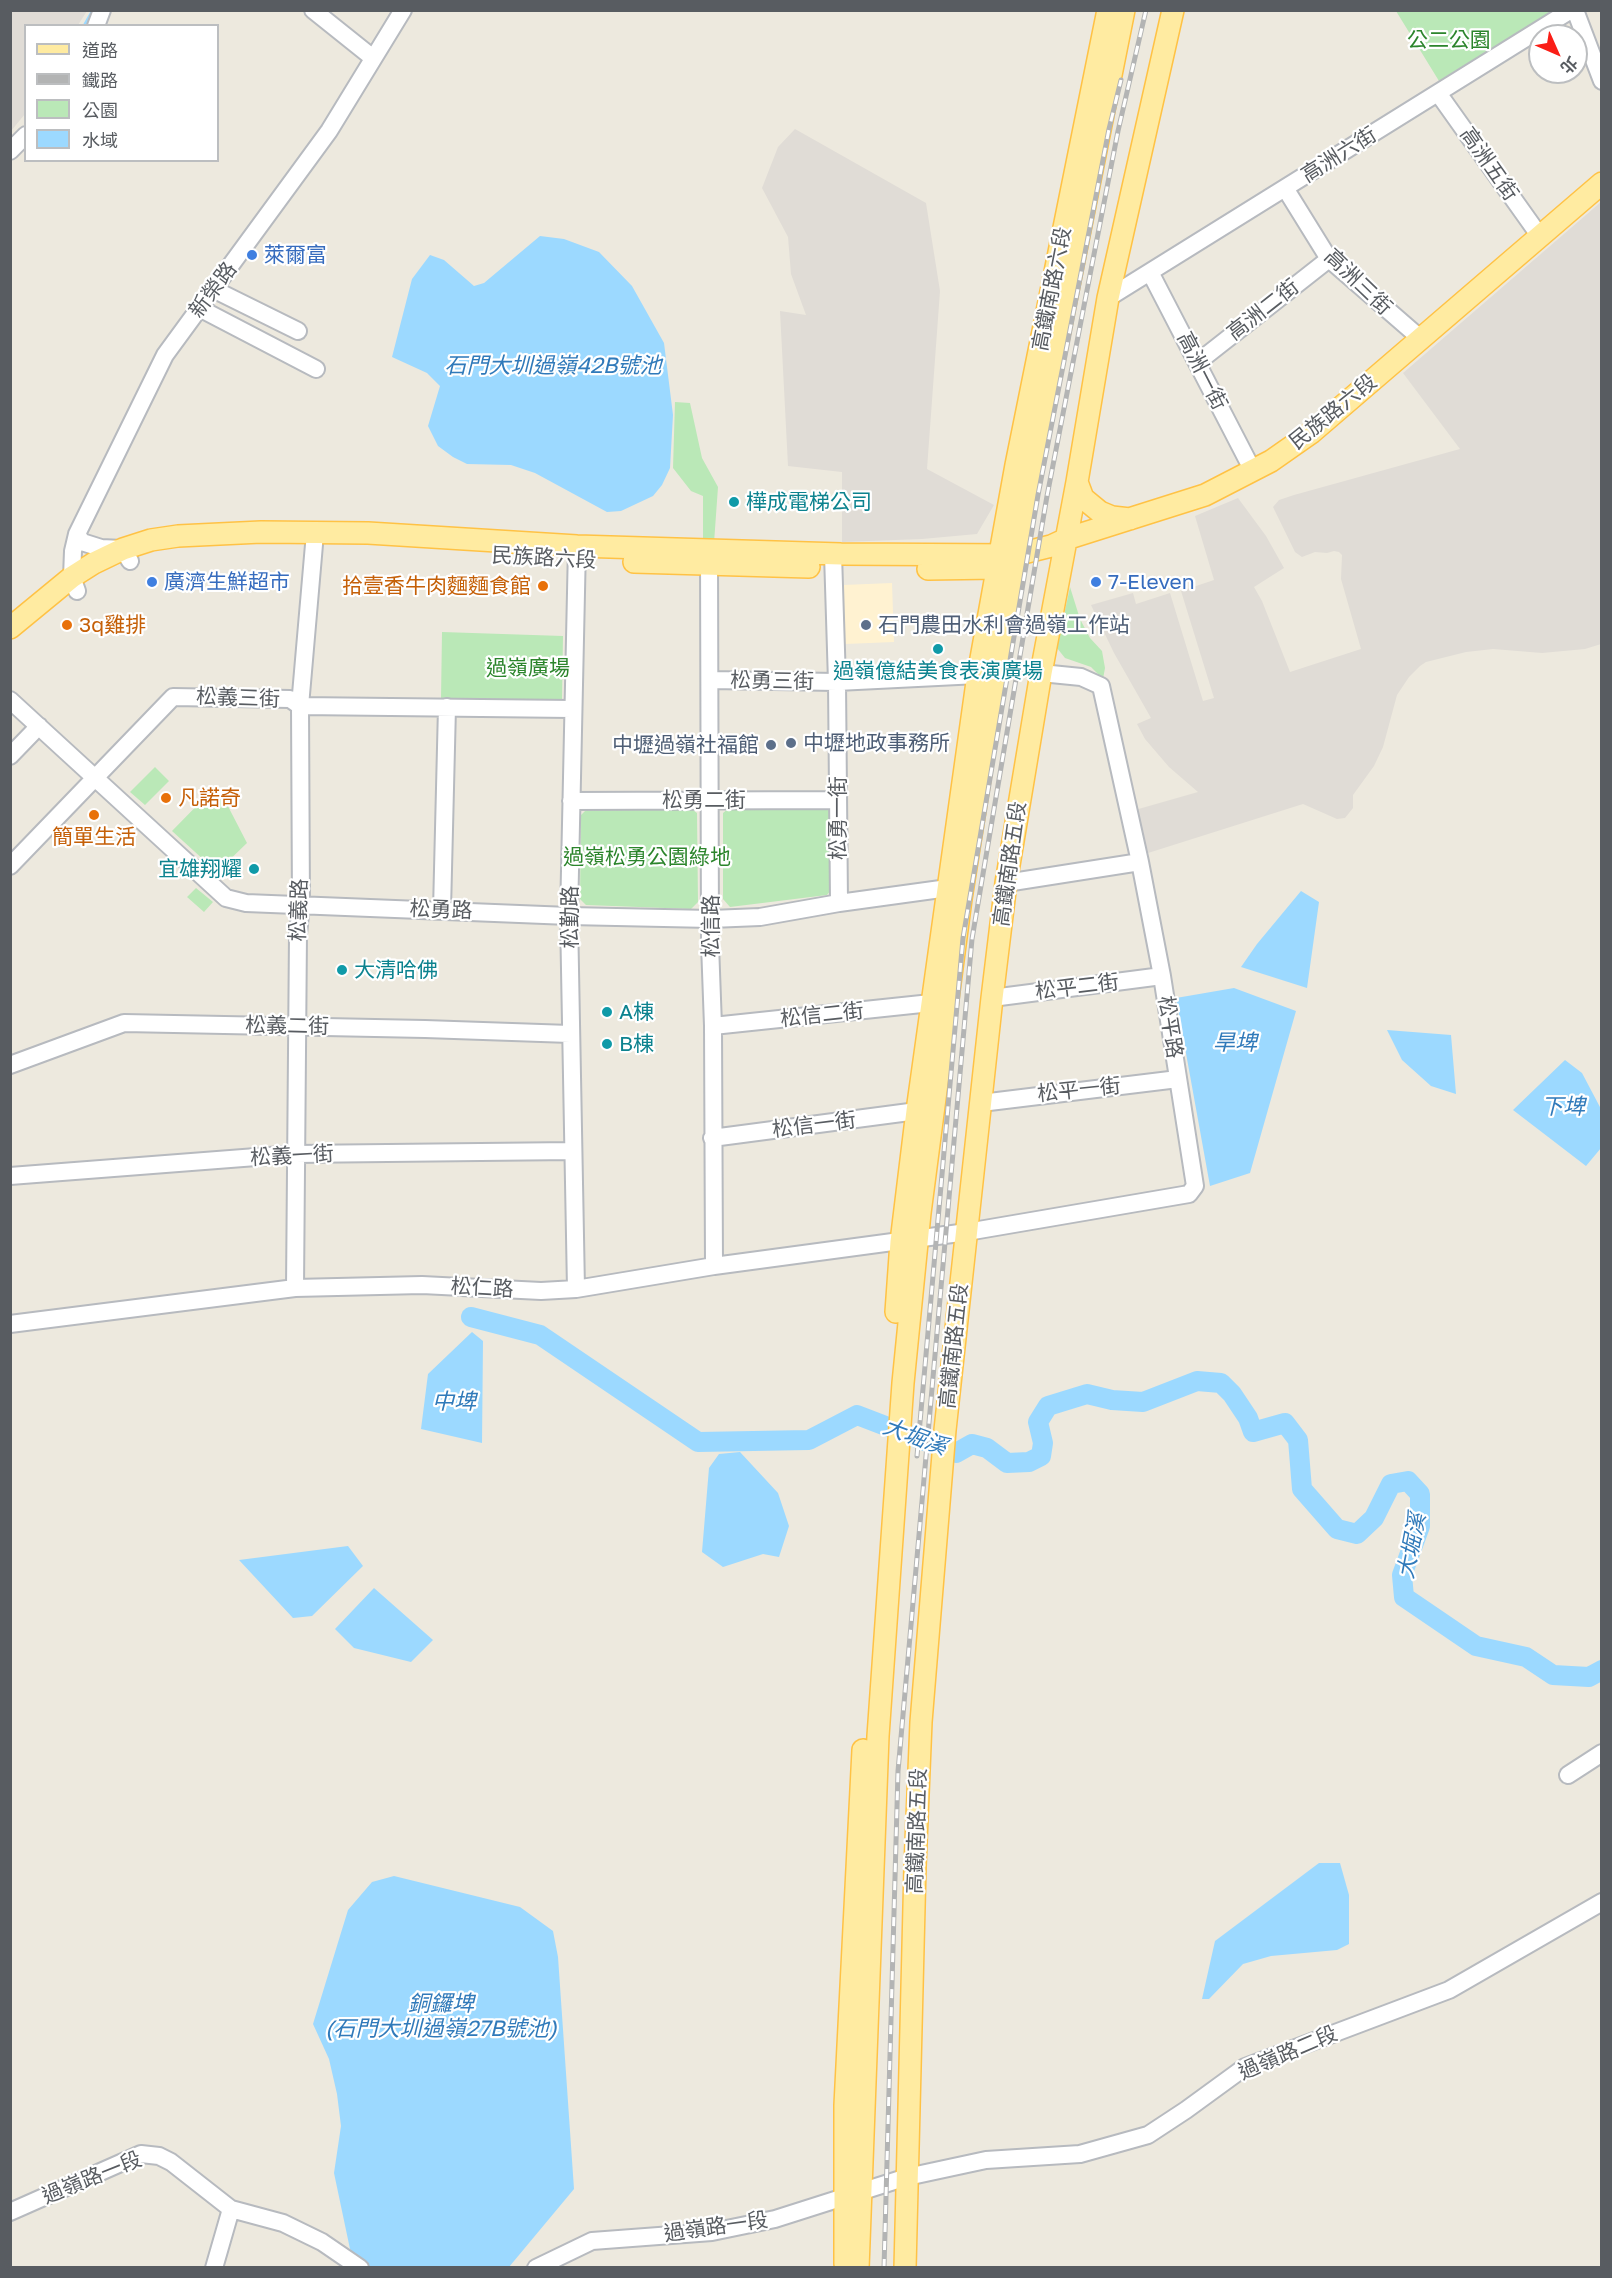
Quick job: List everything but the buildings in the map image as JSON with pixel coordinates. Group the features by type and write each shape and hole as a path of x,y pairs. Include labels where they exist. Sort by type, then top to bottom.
{"main road":[{"name":"高鐵南路六段","path":"1004,559 1108,10"},
{"name":"高鐵南路六段","path":"1004,559 1124,10"},
{"name":"高鐵南路六段","path":"1058,543 1095,289 1159,10"},
{"path":"1058,543 1077,482 1108,298 1173,10"},
{"name":"民族路六段","path":"74,584 102,574 127,555 315,539 709,558 833,561 1004,559 1205,495 1271,461 1311,433 1602,183"},
{"path":"1077,482 1083,498 1100,512 1112,517 1134,519"},
{"name":"高鐵南路五段","path":"905,2268 901,2178 899,1978 901,1866 912,1654 960,1233 981,1103 1006,883 1041,673 1058,543"},
{"name":"高鐵南路五段","path":"891,2268 901,2178 921,1722 960,1233 992,892 1058,543"},
{"name":"高鐵南路五段","path":"844,2268 852,2195 878,1736 903,1383 917,1111 978,675 1004,559"},
{"name":"高鐵南路五段","path":"858,2268 845,2105 868,1674 910,1240 961,899 1004,559"},
{"path":"10,628 74,584"},
{"path":"10,644 74,584"},
{"path":"912,1654 921,1722"},
{"path":"868,1674 878,1736"},
{"path":"899,1978 914,1915"}],"street":[{"path":"313,10 374,58"},
{"name":"新榮路","path":"74,584 73,550 77,534 165,355 329,131 404,10"},
{"path":"1573,10 1602,81"},
{"name":"高洲六街","path":"1108,298 1573,10"},
{"name":"高洲五街","path":"1438,93 1539,235"},
{"path":"10,151 24,137"},
{"name":"高洲三街","path":"1285,188 1329,259 1420,338"},
{"name":"高洲二街","path":"1198,362 1329,259"},
{"name":"高洲一街","path":"1150,272 1253,471"},
{"path":"213,290 298,331"},
{"path":"199,308 316,369"},
{"path":"77,534 82,542 127,555"},
{"name":"松義路","path":"295,1288 298,934 301,905 300,706 315,539"},
{"name":"松勤路","path":"576,552 569,916 576,1289"},
{"name":"松信路","path":"709,558 714,1266"},
{"name":"松勇一街","path":"833,561 837,682 839,903"},
{"name":"松平路","path":"960,1233 1189,1194 1195,1186 1162,976 1140,862 1101,686 1081,677 1041,673"},
{"name":"松勇三街","path":"710,680 837,682 978,675"},
{"name":"松義三街","path":"10,866 96,779 173,696 290,699 300,706 572,709"},
{"name":"松勇路","path":"10,700 226,898 246,903 569,916 711,919 760,917 948,888"},
{"path":"442,910 447,707"},
{"path":"10,756 39,726"},
{"name":"松勇二街","path":"571,801 837,800"},
{"path":"1006,883 1140,862"},
{"name":"松平二街","path":"992,998 1162,976"},
{"name":"松信二街","path":"713,1026 931,1003"},
{"name":"松義二街","path":"10,1065 124,1023 570,1034"},
{"name":"松平一街","path":"981,1103 1178,1079"},
{"name":"松信一街","path":"712,1138 917,1111"},
{"name":"松義一街","path":"10,1176 296,1154 573,1151"},
{"name":"松仁路","path":"10,1324 295,1288 422,1285 541,1291 576,1289 714,1266 960,1233"},
{"path":"1568,1775 1602,1753"},
{"name":"過嶺路二段","path":"901,2178 986,2160 1080,2154 1148,2134 1186,2110 1245,2067 1449,1990 1602,1902"},
{"name":"過嶺路一段","path":"10,2212 141,2154 159,2156 171,2162 231,2208 283,2223 322,2242 360,2268"},
{"name":"過嶺路一段","path":"536,2268 592,2241 712,2232 775,2219 901,2178"},
{"path":"213,2268 231,2208"}],"shaded area":[{"path":"11,10 87,11 79,24 24,24 24,115 11,131"},
{"path":"795,129 926,203 940,291 927,469 994,505 977,534 842,542 842,472 788,466 780,311 806,315 791,274 788,237 762,188 778,147"},
{"path":"1601,202 1601,644 1585,649 1542,653 1493,649 1466,652 1426,662 1409,677 1397,695 1383,747 1374,766 1353,795 1353,808 1345,818 1337,819 1303,804 1148,853 1135,810 1198,792 1169,767 1145,739 1137,724 1151,718 1114,653 1091,605 1133,593 1136,604 1170,593 1203,701 1214,698 1181,591 1214,580 1195,516 1238,498 1266,536 1284,568 1254,587 1262,601 1290,672 1361,649 1341,579 1342,555 1334,551 1315,552 1302,557 1295,552 1273,507 1279,500 1294,495 1460,449 1403,373"},
{"path":"892,583 894,642 845,644 843,585"}],"green space":[{"name":"公二公園","path":"1396,11 1552,11 1528,24 1439,81"},
{"path":"675,402 690,403 702,458 718,487 714,543 703,543 703,496 691,491 673,468"},
{"path":"1070,587 1080,619 1090,638 1102,651 1105,668 1103,679 1091,667 1065,658 1057,648"},
{"name":"過嶺廣場","path":"442,632 563,636 562,701 441,699"},
{"path":"155,767 169,781 145,805 130,792"},
{"path":"217,785 247,843 217,872 172,831"},
{"path":"826,807 831,813 833,888 827,895 730,907 723,899 723,813 729,808"},
{"name":"過嶺松勇公園綠地","path":"690,808 697,813 698,902 691,909 586,905 580,899 581,815 587,809"},
{"path":"196,888 213,902 204,912 187,897"}],"water":[{"name":"石門大圳過嶺42B號池","path":"540,236 564,239 599,252 632,286 664,343 673,415 670,468 662,485 653,496 621,511 607,512 535,473 511,465 467,464 453,457 438,446 428,426 440,386 427,373 392,357 412,279 430,255 444,260 474,286 484,283"},
{"name":"旱埤","path":"1301,891 1319,902 1307,988 1241,967"},
{"name":"旱埤","path":"1234,988 1296,1011 1250,1173 1210,1186 1176,998"},
{"path":"1387,1030 1451,1035 1456,1094 1431,1086 1402,1060"},
{"name":"下埤","path":"1565,1060 1582,1073 1601,1109 1601,1148 1586,1166 1513,1110"},
{"name":"中埤","path":"472,1332 483,1341 482,1443 421,1429 428,1374"},
{"path":"740,1452 778,1493 789,1526 779,1557 763,1554 723,1567 702,1552 709,1468 719,1454"},
{"path":"348,1546 363,1566 312,1616 293,1618 239,1560"},
{"path":"374,1588 433,1640 411,1662 354,1648 335,1629"},
{"path":"1319,1863 1340,1863 1349,1895 1349,1944 1337,1950 1271,1956 1243,1964 1209,1999 1202,1999 1215,1941"},
{"name":"銅鑼埤 (石門大圳過嶺27B號池)","path":"394,1876 520,1907 553,1931 558,1957 574,2189 509,2267 366,2268 358,2265 350,2249 334,2173 341,2126 337,2094 329,2059 313,2024 348,1910 372,1882"}],"waterway":[{"path":"85,24 93,10"},
{"name":"大堀溪","path":"471,1317 540,1335 698,1442 809,1440 857,1415 956,1453 972,1444 987,1448 1007,1463 1029,1462 1041,1456 1043,1443 1038,1422 1048,1406 1087,1394 1112,1400 1143,1402 1197,1381 1221,1383 1232,1394 1248,1418 1253,1432 1285,1423 1298,1440 1302,1489 1337,1529 1357,1534 1374,1518 1391,1484 1408,1481 1420,1494 1420,1526 1402,1575 1404,1597 1476,1646 1526,1657 1553,1675 1589,1677 1602,1670"}],"railway":[{"path":"884,2268 898,1771 972,939 1047,496 1118,131 1146,10"},
{"path":"917,1456 963,938 1038,495 1109,129 1121,80"}],"place":[{"name":"萊爾富","path":"252,255"},
{"name":"樺成電梯公司","path":"734,502"},
{"name":"廣濟生鮮超市","path":"152,582"},
{"name":"7-Eleven","path":"1096,582"},
{"name":"拾壹香牛肉麵麵食館","path":"543,586"},
{"name":"3q雞排","path":"67,625"},
{"name":"石門農田水利會過嶺工作站","path":"866,625"},
{"name":"過嶺億結美食表演廣場","path":"938,649"},
{"name":"中壢地政事務所","path":"791,743"},
{"name":"中壢過嶺社福館","path":"771,745"},
{"name":"凡諾奇","path":"166,798"},
{"name":"簡單生活","path":"94,815"},
{"name":"宜雄翔耀","path":"254,869"},
{"name":"大清哈佛","path":"342,970"},
{"name":"A棟","path":"607,1012"},
{"name":"B棟","path":"607,1044"}]}
